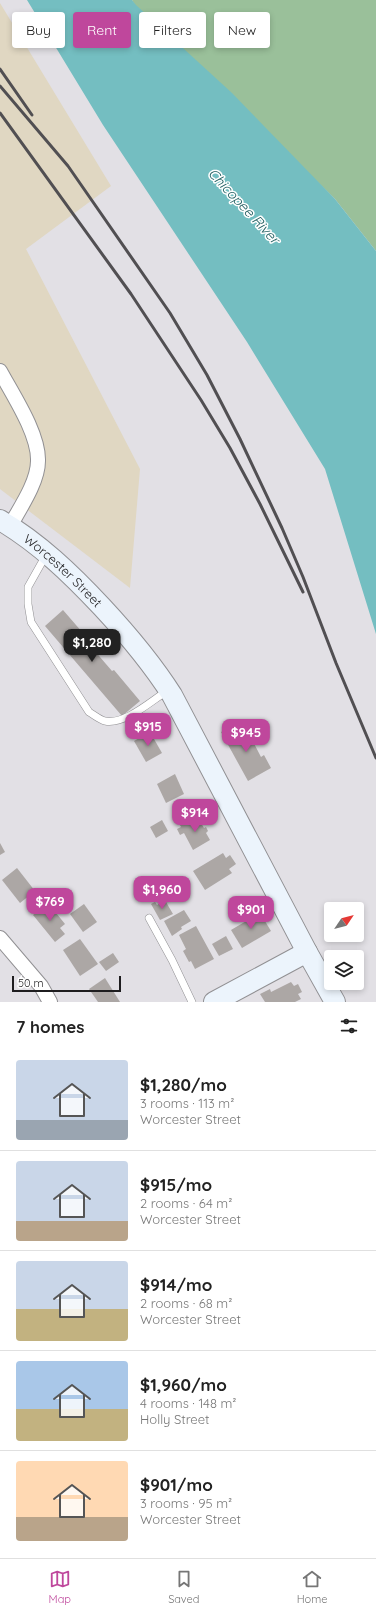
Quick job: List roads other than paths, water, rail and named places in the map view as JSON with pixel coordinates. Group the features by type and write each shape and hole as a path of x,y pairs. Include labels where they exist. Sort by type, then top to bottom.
{"main road":[{"name":"Worcester Street","path":"5,523 47,553 79,582 124,629 150,661 168,689 335,1002"},
{"path":"214,1002 307,952"}],"street":[{"path":"0,371 30,429 37,451 38,462 31,486 5,523"},
{"path":"0,938 41,986 50,1002"}],"lane":[{"path":"47,553 28,587 28,604 31,622 89,712 104,721 118,721 132,714 168,689"},
{"path":"149,918 172,960 192,1002"}],"water":[{"name":"Chicopee River","path":"27,0 132,0 144,12 139,12 139,48 183,48 232,93 335,199 376,251 376,634 325,469 247,342 103,125 56,48 65,48 65,12 34,12"}],"railway":[{"path":"0,69 32,115"},
{"path":"0,86 68,166 170,313 207,375 240,439 282,528 376,758"},
{"path":"0,113 131,294 201,400 230,448 260,504 303,592"}]}
